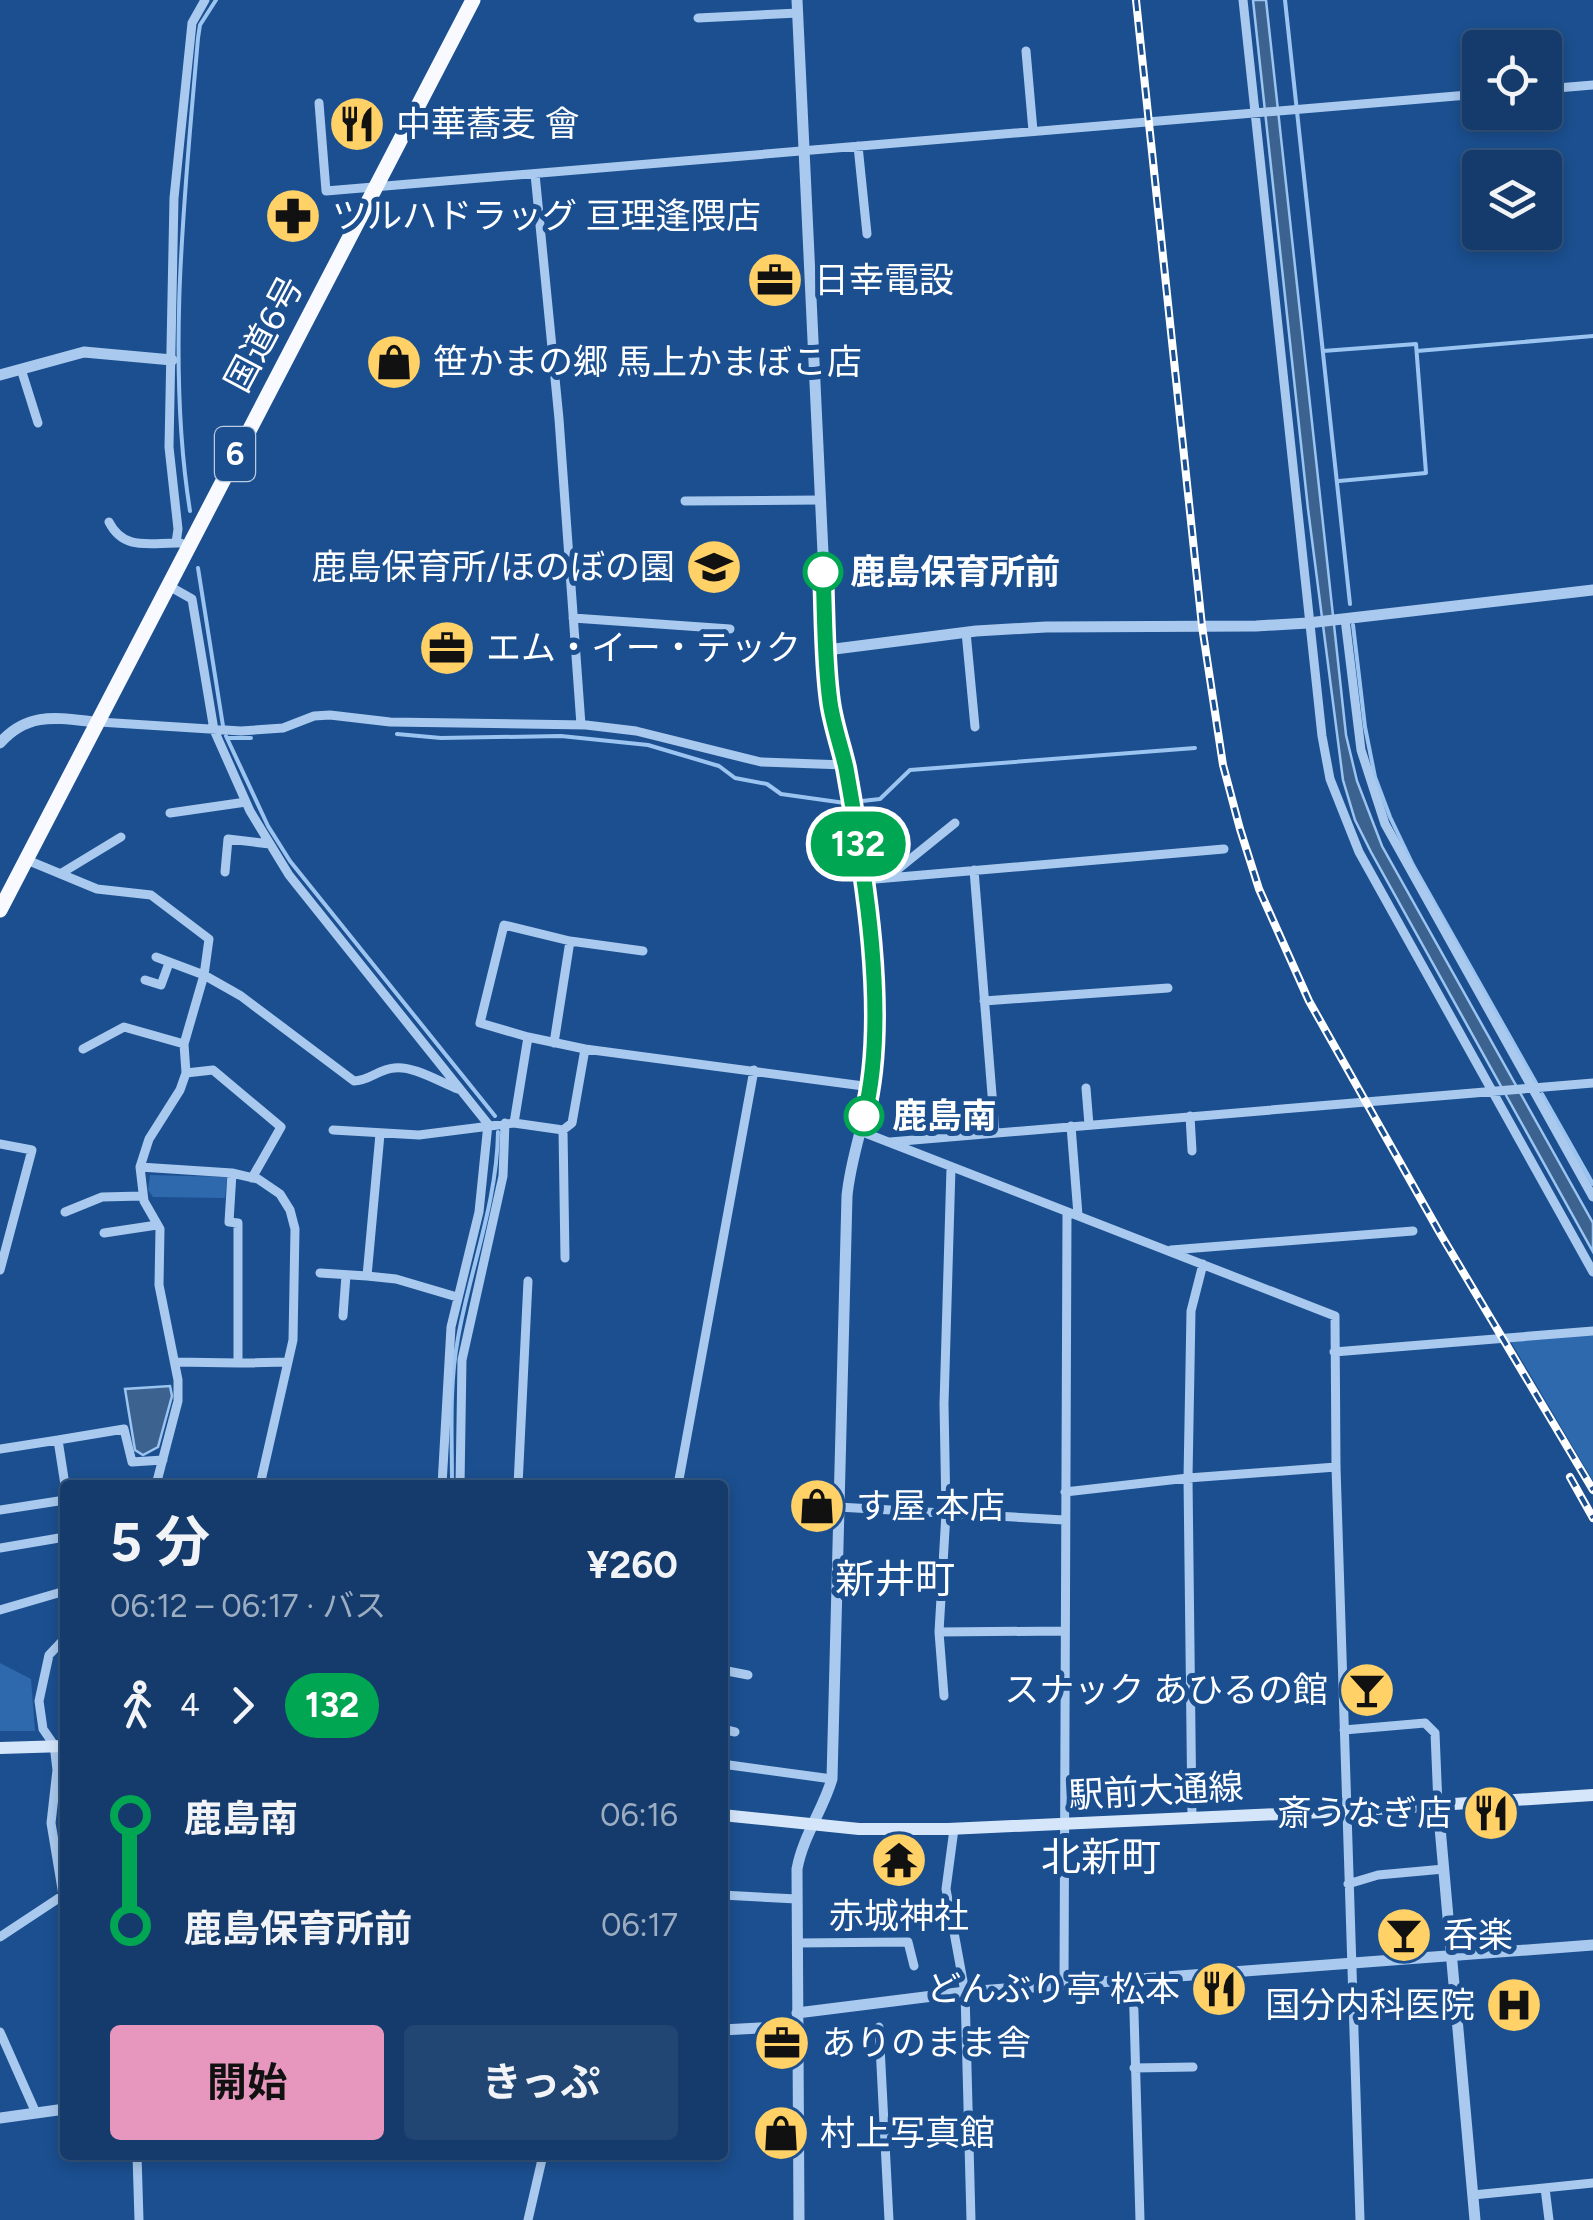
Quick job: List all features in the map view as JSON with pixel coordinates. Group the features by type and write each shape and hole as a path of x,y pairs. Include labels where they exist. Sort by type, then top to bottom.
{"highway":[{"name":"国道6号","path":"0,910 8,880 27,860 169,586 183,543 473,0"}],"main road":[{"path":"0,1748 60,1746"},
{"name":"駅前大通線","path":"728,1816 812,1825 954,1828 1593,1796"}],"street":[{"path":"108,522 116,537 128,543 183,543 169,447 174,198 192,23 206,0"},
{"path":"1243,0 1330,778 1352,834 1593,1272"},
{"path":"698,18 798,7 830,702 864,880 874,1021 871,1087 850,1166 847,1196 832,1778 825,1803 799,1855 799,2220"},
{"path":"1026,50 1033,131"},
{"path":"1562,88 1593,85"},
{"path":"319,103 326,191 1462,95"},
{"path":"858,146 866,234"},
{"path":"535,174 559,419 581,725"},
{"path":"0,375 84,352 172,360"},
{"path":"20,369 38,423"},
{"path":"685,500 820,500"},
{"path":"169,586 192,599 214,730 246,802 270,844 288,874 488,1124 480,1212 457,1296 446,1384 442,1480"},
{"path":"827,650 966,632 1046,627 1311,622 1593,590"},
{"path":"573,618 730,628"},
{"path":"1344,619 1360,750 1385,824 1528,1088 1593,1197"},
{"path":"966,632 974,727"},
{"path":"2,738 28,720 45,716 214,730 284,728 314,716 330,715 390,722 581,725 636,732 761,762 845,765"},
{"path":"170,813 246,802"},
{"path":"887,878 955,823"},
{"path":"60,874 121,837"},
{"path":"225,872 228,839 270,844"},
{"path":"864,880 1224,850"},
{"path":"27,860 97,889 151,895 209,939 204,975 184,1044 186,1073 180,1090 149,1139 140,1167 142,1196 162,1243 159,1285 175,1362 178,1401 157,1480"},
{"path":"974,870 995,1132"},
{"path":"643,951 570,941 504,926 480,1023 585,1049 871,1087"},
{"path":"554,1043 570,941"},
{"path":"156,956 204,975 241,996 354,1081 400,1067 461,1090"},
{"path":"145,980 161,985 169,962"},
{"path":"984,1002 1168,988"},
{"path":"83,1049 124,1027 184,1044"},
{"path":"460,1480 462,1360 504,1176 510,1123 528,1037"},
{"path":"333,1130 419,1135 510,1123 563,1130 572,1123 585,1049"},
{"path":"186,1073 213,1070 281,1127 252,1178"},
{"path":"679,1480 754,1070"},
{"path":"887,1142 1593,1083"},
{"path":"1086,1088 1089,1124"},
{"path":"1190,1116 1192,1151"},
{"path":"1070,1126 1078,1215"},
{"path":"563,1130 565,1258"},
{"path":"860,1131 1335,1316 1336,1468 1360,2220"},
{"path":"367,1276 380,1134"},
{"path":"0,1144 32,1150 0,1270"},
{"path":"140,1167 232,1172 280,1194 290,1210 295,1229 293,1340 261,1480"},
{"path":"944,1696 939,1632 946,1513 944,1404 951,1168"},
{"path":"232,1172 230,1222 238,1223 238,1362"},
{"path":"65,1212 102,1197 142,1196"},
{"path":"1064,1984 1066,1212"},
{"path":"104,1233 157,1225"},
{"path":"1167,1250 1412,1232"},
{"path":"1192,1819 1188,1478 1192,1311 1203,1264"},
{"path":"320,1273 396,1279 457,1296"},
{"path":"343,1316 346,1275"},
{"path":"518,1480 528,1281"},
{"path":"1334,1352 1593,1330"},
{"path":"175,1362 287,1362"},
{"path":"0,1449 124,1429 132,1462 163,1460"},
{"path":"58,1440 65,1480"},
{"path":"1065,1492 1188,1478 1336,1468"},
{"path":"0,1510 60,1501"},
{"path":"838,1508 1064,1520"},
{"path":"0,1548 60,1538"},
{"path":"0,1610 60,1592"},
{"path":"939,1632 1065,1631"},
{"path":"60,1643 49,1655 39,1702 44,1729 60,1746 50,1823 60,1874"},
{"path":"728,1671 748,1675"},
{"path":"1344,1730 1425,1722 1435,1733 1475,2220"},
{"path":"728,1730 735,1732"},
{"path":"728,1765 832,1778"},
{"path":"954,1828 946,1889 965,1992 971,2220"},
{"path":"1348,1884 1407,1871 1444,1870"},
{"path":"728,1894 797,1899"},
{"path":"0,1937 60,1897"},
{"path":"797,1943 908,1942 914,1966"},
{"path":"728,2029 965,1992 1593,1946"},
{"path":"1133,1979 1140,2220"},
{"path":"879,2026 889,2220"},
{"path":"0,2032 36,2114"},
{"path":"1134,2068 1192,2067"},
{"path":"0,2118 60,2111"},
{"path":"137,2160 139,2220"},
{"path":"528,2220 542,2160"},
{"path":"1473,2195 1593,2183"},
{"path":"1546,2188 1549,2220"}],"shaded area":[{"path":"1253,0 1266,0 1346,735 1357,781 1382,846 1593,1223 1593,1252 1371,852 1355,820 1343,780 1308,509"},
{"path":"150,1175 227,1177 225,1198 153,1197 148,1190"},
{"path":"1593,1334 1593,1481 1511,1342"},
{"path":"170,1386 172,1396 158,1447 143,1455 135,1450 125,1389"},
{"path":"0,1663 31,1679 35,1731 0,1731"}],"waterway":[{"path":"190,511 179,395 180,275 198,38 200,25 216,0"},
{"path":"1285,0 1350,604"},
{"path":"1417,351 1593,336"},
{"path":"1323,351 1416,344 1426,473 1339,481"},
{"path":"198,568 223,726"},
{"path":"1353,625 1365,727 1375,777 1390,817 1536,1083"},
{"path":"397,734 441,738 561,736 648,745 719,766 735,778 767,784 781,794 845,803"},
{"path":"226,736 268,826 290,861 495,1116"},
{"path":"227,738 251,738"},
{"path":"862,801 880,799 910,770 1195,748"},
{"path":"1542,1094 1593,1184"},
{"path":"452,1480 455,1356 493,1184 498,1132"}],"railway":[{"path":"1136,0 1202,626 1223,765 1240,829 1259,889 1309,1001 1441,1235 1593,1490"},
{"path":"1570,1477 1593,1518"}],"bus line":[{"name":"132","path":"823,572 830,702 864,880 872,978 873,1066 864,1116"}],"place":[{"name":"中華蕎麦 會","path":"357,124"},
{"name":"ツルハドラッグ 亘理逢隈店","path":"293,216"},
{"name":"日幸電設","path":"775,280"},
{"name":"笹かまの郷 馬上かまぼこ店","path":"394,362"},
{"name":"鹿島保育所/ほのぼの園","path":"714,567"},
{"name":"鹿島保育所前","path":"823,572"},
{"name":"エム・イー・テック","path":"447,648"},
{"name":"鹿島南","path":"864,1116"},
{"name":"す屋 本店","path":"817,1506"},
{"name":"スナック あひるの館","path":"1367,1690"},
{"name":"斎うなぎ店","path":"1491,1813"},
{"name":"赤城神社","path":"899,1860"},
{"name":"呑楽","path":"1404,1935"},
{"name":"どんぶり亭 松本","path":"1219,1989"},
{"name":"国分内科医院","path":"1514,2005"},
{"name":"ありのまま舎","path":"782,2043"},
{"name":"村上写真館","path":"781,2133"}],"district":[{"name":"新井町","path":"895,1579"},
{"name":"北新町","path":"1101,1857"}]}
